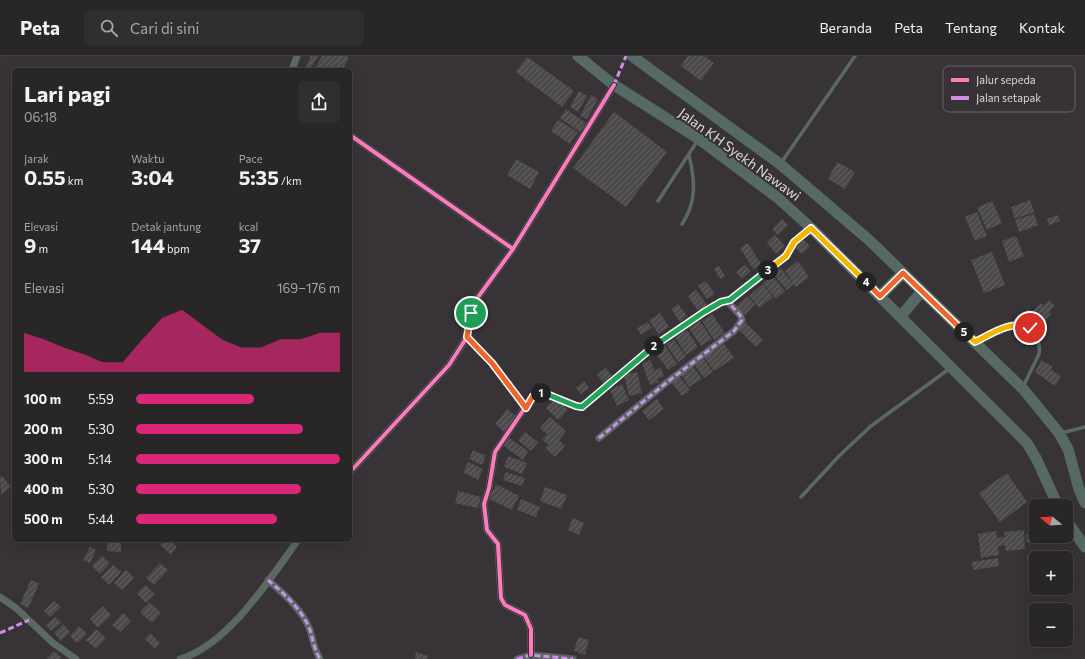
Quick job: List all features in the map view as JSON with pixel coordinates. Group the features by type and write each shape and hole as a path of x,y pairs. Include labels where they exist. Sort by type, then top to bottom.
{"main road":[{"name":"Jalan KH Syekh Nawawi","path":"578,56 614,85 699,139 778,198 811,228 1027,443 1037,460 1055,499"},
{"name":"Jalan KH Syekh Nawawi","path":"632,56 780,164 869,240 1023,388 1059,433 1068,449 1079,490 1085,503"},
{"path":"880,296 903,273"},
{"path":"900,316 922,291"},
{"path":"1073,530 1085,547"}],"street":[{"path":"293,68 296,56"},
{"path":"352,470 450,365 467,337 471,313 476,300 513,248 614,85"},
{"path":"352,136 513,248"},
{"path":"531,655 530,629 525,615 505,605 501,598 498,544 487,530 484,504 489,488 495,452 533,396 544,393 582,407 651,348 704,312 727,301 786,256 794,242 811,228"},
{"path":"599,438 666,383 734,331 742,320 740,315 727,301"},
{"path":"467,337 492,363 526,408"},
{"path":"180,659 191,656 233,624 296,542"},
{"path":"268,580 291,600 308,627 316,652 320,659"},
{"path":"0,597 16,608 53,643 76,659"},
{"path":"517,659 531,655 573,659"}],"lane":[{"path":"780,164 855,56"},
{"path":"658,201 699,139"},
{"path":"682,224 693,201 692,168 688,155"},
{"path":"975,342 992,332 1014,325 1030,328 1039,343 1040,348 1030,377 1023,388"},
{"path":"801,497 839,456 871,426 952,368"},
{"path":"1059,433 1085,427"}],"building":[{"path":"311,56 318,56 311,68 305,68"},
{"path":"322,56 346,56 349,58 343,68 315,68"},
{"path":"688,56 704,56 714,63 701,81 681,66"},
{"path":"527,57 574,91 562,107 516,72"},
{"path":"579,91 587,96 578,112 570,107"},
{"path":"591,95 598,99 587,119 580,116"},
{"path":"566,109 586,123 580,132 560,118"},
{"path":"614,112 667,152 626,207 573,168"},
{"path":"558,120 578,132 570,144 551,131"},
{"path":"516,159 539,172 530,189 507,175"},
{"path":"837,162 855,172 845,189 828,179"},
{"path":"1030,200 1034,212 1015,219 1011,207"},
{"path":"992,201 1002,223 987,230 977,208"},
{"path":"977,212 987,236 975,241 965,217"},
{"path":"1034,214 1038,225 1019,232 1015,220"},
{"path":"1058,215 1060,221 1049,225 1047,219"},
{"path":"782,219 788,225 778,235 772,229"},
{"path":"775,235 785,246 776,254 767,243"},
{"path":"1016,236 1024,256 1009,262 1002,241"},
{"path":"801,237 810,246 802,254 793,246"},
{"path":"748,243 761,264 753,269 740,248"},
{"path":"992,252 1005,285 984,293 971,260"},
{"path":"798,261 809,277 796,287 785,271"},
{"path":"745,265 751,271 742,279 736,272"},
{"path":"719,266 725,276 720,279 714,269"},
{"path":"780,268 794,284 787,290 773,274"},
{"path":"772,275 785,291 776,299 763,283"},
{"path":"706,281 715,294 707,299 698,286"},
{"path":"763,284 773,297 759,308 749,296"},
{"path":"696,290 707,305 698,311 688,296"},
{"path":"747,296 755,304 745,315 736,307"},
{"path":"1049,300 1055,306 1049,312 1051,314 1043,322 1033,311 1041,303 1043,306"},
{"path":"678,304 687,316 680,322 671,309"},
{"path":"1028,309 1034,315 1029,320 1023,314"},
{"path":"660,313 669,327 658,334 649,320"},
{"path":"712,314 725,333 714,340 702,321"},
{"path":"1038,320 1047,328 1041,333 1033,325"},
{"path":"700,321 712,339 701,346 689,328"},
{"path":"648,322 652,328 641,335 637,328"},
{"path":"745,322 763,340 756,347 738,329"},
{"path":"687,330 698,347 686,355 675,337"},
{"path":"674,339 686,357 678,362 666,344"},
{"path":"724,344 734,358 714,371 704,357"},
{"path":"665,345 677,364 668,370 655,352"},
{"path":"703,358 713,372 704,378 694,364"},
{"path":"651,360 654,370 661,368 664,376 657,379 659,382 650,385 642,363"},
{"path":"1041,360 1053,367 1051,370 1061,376 1055,386 1035,372"},
{"path":"692,365 702,379 689,387 680,373"},
{"path":"606,368 612,376 603,383 597,374"},
{"path":"637,372 642,393 629,396 624,375"},
{"path":"679,376 690,390 682,396 671,382"},
{"path":"584,381 589,388 581,394 576,388"},
{"path":"622,384 629,400 617,406 610,390"},
{"path":"556,398 568,410 558,420 546,408"},
{"path":"657,399 664,409 649,420 642,411"},
{"path":"507,409 518,418 505,433 495,424"},
{"path":"550,417 566,431 559,440 565,446 555,457 545,448 548,445 542,439 547,434 540,428"},
{"path":"525,432 538,442 531,451 518,440"},
{"path":"509,438 528,451 523,460 504,446"},
{"path":"473,450 486,456 482,465 469,459"},
{"path":"508,456 527,463 522,474 504,467"},
{"path":"468,462 483,469 478,480 463,472"},
{"path":"506,472 525,478 522,486 503,480"},
{"path":"1007,473 1027,502 1000,522 979,493"},
{"path":"2,476 11,487 1,495 0,477"},
{"path":"496,484 519,496 512,510 489,499"},
{"path":"545,487 567,495 561,509 540,501"},
{"path":"458,491 481,497 478,508 455,503"},
{"path":"521,499 540,507 536,517 517,510"},
{"path":"573,518 584,523 579,535 568,530"},
{"path":"1024,530 1025,549 1006,551 1005,545 998,546 999,555 981,558 978,534 996,531 997,538 1005,537 1004,532"},
{"path":"1026,535 1029,535 1029,543 1027,543"},
{"path":"107,542 121,542 121,552 107,551"},
{"path":"163,542 171,542 177,547 171,555 160,545"},
{"path":"90,547 96,550 90,563 83,560"},
{"path":"1027,555 1029,555 1029,563 1028,563"},
{"path":"102,556 110,563 100,574 92,566"},
{"path":"998,558 999,566 973,570 972,562"},
{"path":"160,563 168,570 154,585 146,578"},
{"path":"113,565 121,572 109,585 101,577"},
{"path":"126,570 134,578 122,590 114,583"},
{"path":"31,580 39,584 28,608 20,604"},
{"path":"145,585 155,594 146,603 137,594"},
{"path":"54,601 61,607 50,617 44,611"},
{"path":"150,602 161,613 152,623 140,612"},
{"path":"103,606 111,615 98,628 90,619"},
{"path":"123,613 131,621 120,632 112,625"},
{"path":"55,617 61,623 51,631 46,625"},
{"path":"63,624 70,632 61,641 54,633"},
{"path":"79,626 87,634 77,643 70,636"},
{"path":"96,629 106,638 96,649 86,640"},
{"path":"150,633 160,643 155,649 145,639"},
{"path":"578,637 589,640 585,655 574,651"},
{"path":"54,651 61,657 59,659 46,659"},
{"path":"416,652 428,656 427,659 415,659"}],"marked path":[{"path":"614,85 626,56"},
{"path":"599,438 666,383 734,331 742,320 740,315 727,301"},
{"path":"268,580 292,602 307,622 320,659"},
{"path":"0,633 29,620"},
{"path":"517,659 531,655 573,659"}],"cycle path":[{"path":"352,470 449,365 467,337 471,313 476,300 513,249 614,85"},
{"path":"352,136 513,249"},
{"path":"531,655 531,629 525,615 505,605 501,598 498,544 487,530 484,504 489,488 495,452 533,396 544,393 582,407 632,364 684,325 706,310 730,300 786,256 794,242 811,228"}],"route":[{"path":"471,313 467,337 492,363 526,408 533,396 544,393 582,407 651,348 704,312 721,302 730,300 786,256 794,242 811,228 880,296 903,273 975,342 992,332 1014,325 1030,328"}]}
